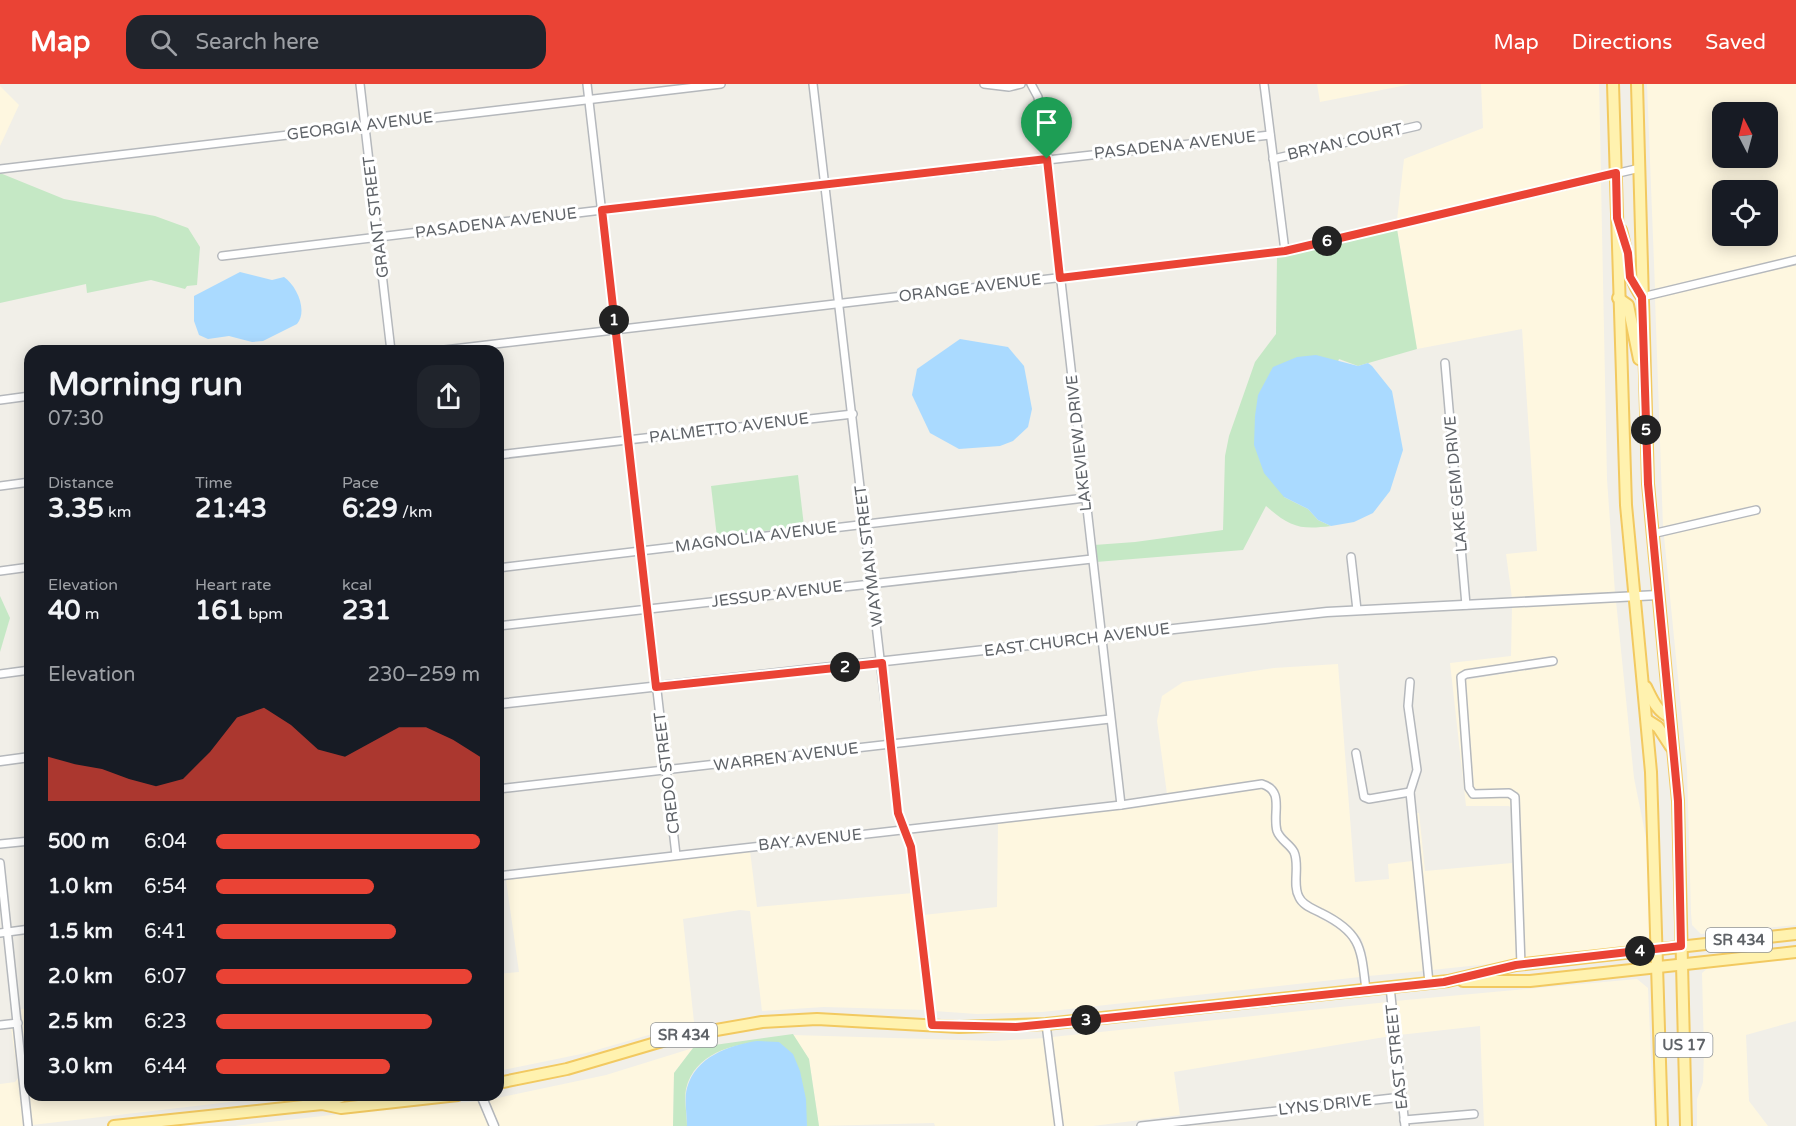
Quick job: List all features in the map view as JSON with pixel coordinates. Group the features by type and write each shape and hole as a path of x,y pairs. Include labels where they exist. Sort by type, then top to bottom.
{"main road":[{"name":"US 17","path":"1613,84 1625,494 1654,817 1662,1126"},
{"name":"US 17","path":"1637,84 1642,297 1652,534 1674,752 1680,845 1686,1126"},
{"path":"1617,218 1628,253 1630,277 1642,297"},
{"path":"1618,298 1628,305 1645,380"},
{"path":"1642,679 1655,705 1670,717"},
{"path":"1647,720 1659,727 1674,752"},
{"name":"SR 434","path":"504,1082 567,1069 676,1037 734,1026 817,1019 988,1027 1046,1024 1448,981 1521,965 1796,934"},
{"name":"SR 434","path":"1448,981 1515,983 1796,952"},
{"path":"114,1126 322,1104 330,1101"},
{"path":"322,1104 342,1108 404,1101"}],"street":[{"name":"GRANT STREET","path":"360,84 390,345"},
{"name":"CREDO STREET","path":"587,84 676,855"},
{"name":"GEORGIA AVENUE","path":"0,169 721,84"},
{"name":"WAYMAN STREET","path":"813,84 898,813 911,847 932,1025"},
{"path":"984,84 1009,87 1021,84"},
{"name":"LAKEVIEW DRIVE","path":"1031,84 1038,97 1047,159 1121,805"},
{"path":"1264,84 1285,251"},
{"name":"BRYAN COURT","path":"1273,159 1417,126"},
{"name":"PASADENA AVENUE","path":"222,256 602,210 1270,135"},
{"name":"ORANGE AVENUE","path":"490,345 1285,251 1640,168"},
{"path":"1642,297 1796,260"},
{"name":"LAKE GEM DRIVE","path":"1445,363 1466,605"},
{"path":"0,400 24,397"},
{"name":"PALMETTO AVENUE","path":"504,454 853,414"},
{"path":"0,486 24,483"},
{"name":"MAGNOLIA AVENUE","path":"504,567 1085,498"},
{"path":"1652,534 1756,510"},
{"path":"1351,557 1357,610"},
{"name":"JESSUP AVENUE","path":"504,625 1092,559"},
{"path":"0,571 24,568"},
{"name":"EAST CHURCH AVENUE","path":"504,703 1357,610 1658,595"},
{"path":"1521,965 1515,797 1509,793 1473,794 1469,788 1461,678 1466,674 1553,661"},
{"path":"0,674 24,671"},
{"path":"1410,682 1408,706 1416,770 1410,792 1429,983"},
{"name":"WARREN AVENUE","path":"504,788 1110,719"},
{"path":"1356,753 1364,797 1369,799 1410,792"},
{"path":"0,761 24,758"},
{"name":"BAY AVENUE","path":"504,875 1121,805 1262,784 1270,786 1276,793 1277,829 1282,840 1294,852 1298,897 1307,906 1347,930 1358,941 1366,990"},
{"path":"0,844 24,842"},
{"path":"0,863 24,1085"},
{"path":"0,933 24,930"},
{"name":"EAST STREET","path":"1390,987 1405,1123"},
{"path":"0,1025 18,1023"},
{"path":"1046,1024 1059,1126"},
{"name":"LYNS DRIVE","path":"1141,1126 1402,1097"},
{"path":"26,1101 28,1126"},
{"path":"484,1101 494,1126"},
{"path":"1405,1123 1474,1114"}],"shaded area":[{"path":"1317,84 1412,84 1320,102"},
{"path":"1481,84 1599,84 1601,172 1397,220 1404,159 1483,128"},
{"path":"1647,84 1796,84 1796,256 1655,289"},
{"path":"0,86 19,105 0,146"},
{"path":"1601,181 1607,479 1615,593 1512,598 1506,554 1537,551 1522,329 1417,349 1397,229"},
{"path":"1796,265 1796,925 1701,934 1692,925 1687,769 1664,536 1761,513 1759,505 1663,527 1655,298"},
{"path":"1616,601 1634,778 1651,863 1651,940 1643,944 1525,960 1519,797 1509,788 1475,790 1473,786 1465,680 1557,665 1556,657 1465,670 1457,678 1466,790 1474,798 1508,797 1513,810 1509,806 1466,806 1450,663 1511,656 1512,607"},
{"path":"1338,664 1355,882 1389,879 1388,864 1412,861 1408,815 1424,971 1368,976 1366,952 1361,938 1349,926 1309,903 1302,895 1298,852 1281,828 1279,793 1273,783 1261,780 1167,794 1157,721 1162,696 1183,682 1274,668"},
{"path":"1261,788 1272,795 1274,831 1280,843 1291,854 1296,900 1306,910 1345,933 1355,944 1360,977 1042,1012 977,1014 934,1011 923,915 997,907 998,823 1126,808"},
{"path":"1416,813 1419,813 1425,871 1512,863 1517,961 1432,970"},
{"path":"750,851 757,907 913,893 926,1010 824,1007 762,1011 750,911 740,910 683,919 694,1022 586,1053 504,1070 504,973 519,972 506,880"},
{"path":"1796,958 1796,1021 1746,1035 1749,1101 1768,1126 1697,1126 1697,1099 1703,1082 1704,1052 1702,973 1709,967"},
{"path":"1637,979 1648,988 1654,1126 1484,1126 1480,1026 1399,1035 1395,1001"},
{"path":"1388,1002 1391,1036 1174,1072 1180,1115 1093,1126 1063,1126 1052,1037"},
{"path":"21,1009 24,1009 24,1041"},
{"path":"11,1028 15,1028 24,1126 0,1126 0,1084 15,1082 18,1078"},
{"path":"793,1035 995,1041 1044,1038 1055,1126 935,1126 934,1123 819,1126 809,1059"},
{"path":"693,1048 674,1073 673,1126 498,1126 488,1101 504,1101 504,1097 606,1075"},
{"path":"30,1101 239,1101 32,1125"},
{"path":"480,1101 490,1126 235,1126 385,1109"}],"green space":[{"path":"0,173 64,199 155,216 188,228 200,247 197,285 187,286 185,289 151,280 87,293 86,284 0,303"},
{"path":"1397,229 1417,349 1358,366 1339,359 1284,497 1308,509 1318,520 1331,526 1311,528 1289,523 1266,506 1243,550 1096,562 1094,545 1223,530 1225,456 1229,436 1255,362 1276,334 1277,256"},
{"path":"798,475 804,526 717,537 711,486"},
{"path":"0,596 10,618 0,652"},
{"path":"793,1034 809,1059 819,1126 807,1126 779,1042 766,1042 724,1050 700,1064 691,1075 686,1089 687,1126 673,1126 674,1073 693,1048"}],"water":[{"path":"240,272 272,280 284,277 289,281 300,299 301,312 297,324 263,341 252,342 229,336 208,339 199,335 194,321 194,296"},
{"path":"960,339 1008,347 1024,366 1032,409 1028,427 1013,441 1000,446 959,449 930,433 912,395 917,369"},
{"path":"1316,355 1358,366 1368,363 1372,366 1392,391 1403,450 1390,491 1373,513 1354,522 1331,526 1318,520 1308,509 1284,497 1264,473 1254,445 1258,395 1273,367 1297,357"},
{"path":"757,1041 779,1042 793,1054 800,1071 806,1099 807,1126 687,1126 686,1092 697,1068 714,1054 725,1049"}],"route":[{"path":"1047,159 1060,278 1285,251 1616,173 1617,218 1628,253 1632,284 1642,297 1648,484 1678,801 1681,946 1516,965 1444,982 1088,1020 1016,1027 932,1025 911,847 898,813 882,663 656,687 602,210 1047,159"}]}
